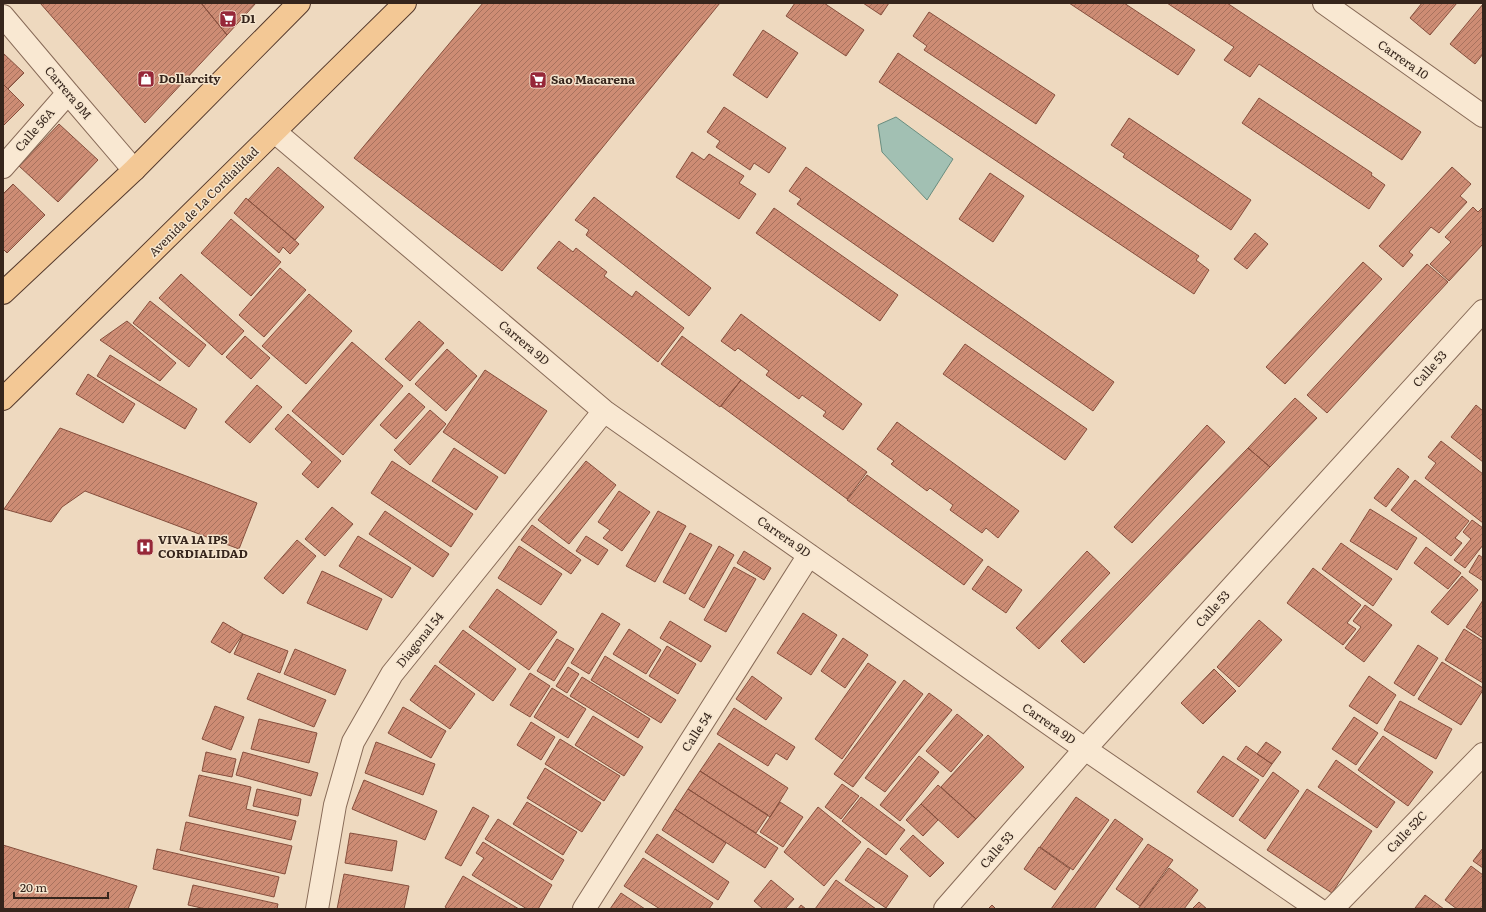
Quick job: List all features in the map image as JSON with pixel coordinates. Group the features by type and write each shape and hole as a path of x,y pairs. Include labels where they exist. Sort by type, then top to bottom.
{"main road":[{"path":"3,293 134,170 299,3"},
{"name":"Avenida de La Cordialidad","path":"3,399 405,3"}],"street":[{"name":"Carrera 10","path":"1324,3 1483,116"},
{"name":"Carrera 9M","path":"3,16 134,170"},
{"name":"Calle 56A","path":"3,167 68,94"},
{"name":"Carrera 9D","path":"274,132 604,411 1085,749 1318,909"},
{"name":"Calle 53","path":"945,909 1085,749 1483,311"},
{"name":"Diagonal 54","path":"317,909 335,805 353,742 392,674 604,411"},
{"name":"Calle 54","path":"584,909 809,555"},
{"name":"Calle 52C","path":"1332,909 1483,754"}],"shaded area":[{"path":"896,117 953,159 927,200 882,152 878,125"}],"building":[{"name":"Dollarcity","path":"40,3 201,3 227,35 145,123"},
{"name":"D1","path":"201,3 256,3 227,35"},
{"name":"Sao Macarena","path":"483,3 720,3 502,271 354,158"},
{"path":"795,3 824,3 864,30 846,56 786,16"},
{"path":"863,3 889,3 881,15"},
{"path":"1069,3 1124,3 1195,50 1178,75"},
{"path":"1167,3 1227,3 1421,132 1402,160 1259,64 1250,77 1224,60 1234,47"},
{"path":"1422,3 1457,3 1430,35 1410,18"},
{"path":"1483,4 1483,54 1475,64 1450,44"},
{"path":"929,12 1055,95 1036,124 924,50 927,46 913,36"},
{"path":"763,30 798,53 767,98 733,75"},
{"path":"3,53 24,73 8,89 3,84"},
{"path":"898,53 1199,256 1196,260 1209,270 1194,294 879,82"},
{"path":"3,84 24,105 3,126"},
{"path":"1259,98 1372,173 1371,175 1385,185 1369,209 1242,123"},
{"path":"724,107 786,148 769,173 754,163 750,170 716,147 720,141 707,132"},
{"path":"1129,118 1251,200 1231,230 1123,157 1125,154 1111,145"},
{"path":"59,124 98,160 58,202 19,166"},
{"path":"692,152 704,160 709,154 744,176 739,183 756,194 739,219 676,177"},
{"path":"278,167 324,207 295,240 248,200"},
{"path":"806,167 1114,382 1093,411 797,204 801,199 789,191"},
{"path":"1452,167 1471,184 1460,196 1467,202 1439,233 1431,227 1409,252 1413,255 1403,267 1379,246"},
{"path":"990,173 1024,196 993,242 959,219"},
{"path":"13,184 45,215 7,253 3,249 3,194"},
{"path":"594,197 711,288 689,316 586,235 589,230 575,220"},
{"path":"246,198 299,244 290,254 283,247 279,253 234,213"},
{"path":"1473,207 1478,212 1483,207 1483,244 1449,281 1430,264 1451,242 1445,237"},
{"path":"774,208 898,295 880,321 756,233"},
{"path":"231,219 281,262 251,296 201,253"},
{"path":"1255,233 1268,244 1247,269 1234,259"},
{"path":"559,241 573,252 576,248 607,272 604,276 632,297 636,291 684,328 658,362 537,268"},
{"path":"1363,262 1382,279 1285,384 1266,367"},
{"path":"1427,264 1448,282 1327,413 1307,395"},
{"path":"280,268 306,290 264,337 239,315"},
{"path":"181,274 244,331 222,355 159,298"},
{"path":"309,294 352,331 306,384 262,346"},
{"path":"150,301 206,345 189,367 133,323"},
{"path":"741,314 862,404 843,430 823,416 826,412 802,395 799,399 766,375 769,371 738,348 735,351 721,341"},
{"path":"127,321 176,363 160,381 100,340"},
{"path":"419,321 444,343 410,381 385,359"},
{"path":"245,336 270,358 251,379 226,357"},
{"path":"682,336 741,380 720,407 661,364"},
{"path":"352,342 403,386 343,455 292,411"},
{"path":"965,344 1087,429 1065,460 943,374"},
{"path":"447,349 477,376 446,411 415,384"},
{"path":"110,355 197,409 185,429 97,376"},
{"path":"485,370 547,411 505,474 443,432"},
{"path":"88,374 135,404 123,423 76,394"},
{"path":"741,380 867,472 847,499 721,406"},
{"path":"257,385 282,407 250,443 225,422"},
{"path":"409,393 425,407 396,439 380,425"},
{"path":"1295,398 1317,418 1270,467 1248,448"},
{"path":"1476,405 1483,411 1483,462 1451,437"},
{"path":"430,410 446,424 410,465 394,450"},
{"path":"288,414 341,461 318,488 302,474 312,462 275,429"},
{"path":"897,422 1019,511 998,538 986,528 982,533 950,510 953,505 930,488 927,491 891,464 894,461 877,449"},
{"path":"1207,425 1225,442 1132,543 1114,527"},
{"path":"60,428 257,503 239,549 85,491 62,507 51,522 4,509"},
{"path":"1441,441 1483,474 1483,523 1425,478 1436,463 1428,457"},
{"path":"454,448 498,477 476,510 432,481"},
{"path":"1248,448 1270,467 1084,663 1061,641"},
{"path":"392,461 473,514 451,547 371,493"},
{"path":"586,461 616,485 569,544 538,520"},
{"path":"1398,468 1409,477 1386,507 1374,498"},
{"path":"867,475 983,560 964,585 847,500"},
{"path":"1415,480 1469,521 1455,538 1462,543 1451,556 1391,510"},
{"path":"619,491 650,512 622,551 603,538 610,530 598,522"},
{"path":"332,507 353,524 325,556 305,539"},
{"path":"1370,509 1417,538 1397,570 1350,541"},
{"path":"385,511 449,554 433,577 369,534"},
{"path":"658,511 686,526 655,582 626,566"},
{"path":"1472,520 1483,528 1483,545 1465,568 1454,560 1471,539 1463,532"},
{"path":"532,525 581,560 571,574 521,540"},
{"path":"690,533 712,545 685,594 663,582"},
{"path":"358,536 411,568 392,598 339,566"},
{"path":"586,536 608,550 598,565 576,551"},
{"path":"297,540 316,556 283,594 264,578"},
{"path":"1341,543 1392,579 1373,606 1322,569"},
{"path":"519,546 562,574 541,605 498,578"},
{"path":"719,546 734,555 704,608 689,599"},
{"path":"1426,547 1461,573 1448,589 1414,563"},
{"path":"744,551 771,568 764,580 737,563"},
{"path":"1087,551 1110,573 1039,649 1016,628"},
{"path":"1479,555 1483,558 1483,581 1469,572"},
{"path":"988,566 1022,590 1006,613 972,589"},
{"path":"734,567 756,579 726,632 704,620"},
{"path":"1313,568 1361,605 1347,623 1356,629 1343,645 1287,603"},
{"path":"322,571 382,599 367,630 307,603"},
{"path":"1462,576 1478,590 1448,625 1431,612"},
{"path":"497,589 557,632 529,670 469,627"},
{"path":"1483,600 1483,638 1466,627"},
{"path":"1365,605 1392,625 1364,662 1345,648 1361,627 1353,621"},
{"path":"602,613 620,624 589,674 571,663"},
{"path":"803,613 837,635 811,675 777,653"},
{"path":"1259,620 1282,640 1239,687 1217,667"},
{"path":"670,621 711,646 701,662 660,638"},
{"path":"223,622 243,634 230,653 211,642"},
{"path":"629,629 661,650 646,674 613,654"},
{"path":"1464,629 1483,641 1483,683 1445,660"},
{"path":"463,630 516,669 493,701 439,662"},
{"path":"243,634 288,651 280,673 234,654"},
{"path":"843,638 868,655 845,688 821,671"},
{"path":"557,639 574,649 554,681 537,671"},
{"path":"1418,645 1438,658 1414,696 1394,683"},
{"path":"667,646 696,664 678,694 649,676"},
{"path":"295,649 346,670 335,695 284,674"},
{"path":"605,656 676,700 661,723 591,680"},
{"path":"1442,662 1483,688 1461,725 1418,699"},
{"path":"868,663 896,682 842,759 815,739"},
{"path":"435,665 475,694 450,729 410,700"},
{"path":"568,667 579,674 567,693 556,686"},
{"path":"1214,669 1236,691 1203,724 1181,703"},
{"path":"258,673 326,700 314,727 247,699"},
{"path":"530,673 550,686 530,717 510,705"},
{"path":"752,676 782,698 766,720 736,699"},
{"path":"1369,676 1396,695 1377,724 1349,706"},
{"path":"582,677 650,719 638,738 570,696"},
{"path":"904,680 923,694 853,787 834,774"},
{"path":"552,688 586,709 568,738 534,717"},
{"path":"929,693 952,710 885,792 865,778"},
{"path":"1400,701 1452,729 1436,759 1384,730"},
{"path":"215,706 244,717 231,750 202,739"},
{"path":"403,707 446,731 431,758 388,733"},
{"path":"734,708 795,747 787,760 776,753 768,766 717,734"},
{"path":"957,714 983,735 951,772 926,751"},
{"path":"593,716 643,747 624,776 575,745"},
{"path":"1354,717 1378,733 1356,765 1332,749"},
{"path":"259,719 317,733 309,763 251,749"},
{"path":"531,722 555,737 541,760 517,745"},
{"path":"988,735 1024,767 976,819 941,787"},
{"path":"1383,736 1433,772 1408,806 1358,770"},
{"path":"560,739 620,776 604,801 545,764"},
{"path":"376,742 435,764 423,795 365,773"},
{"path":"1266,742 1281,752 1272,764 1257,754"},
{"path":"719,743 788,788 770,817 700,771"},
{"path":"1246,746 1272,764 1263,777 1237,759"},
{"path":"206,752 236,759 232,777 202,771"},
{"path":"243,752 318,773 311,796 236,775"},
{"path":"919,756 939,772 900,821 880,805"},
{"path":"1223,756 1259,780 1233,817 1197,792"},
{"path":"1336,760 1395,802 1377,828 1318,787"},
{"path":"545,768 601,803 582,832 527,798"},
{"path":"700,771 768,815 756,833 688,789"},
{"path":"1273,772 1299,791 1265,839 1239,820"},
{"path":"199,775 251,787 246,809 296,821 291,840 189,816"},
{"path":"364,780 437,811 425,840 352,809"},
{"path":"842,784 859,796 841,819 825,807"},
{"path":"938,785 976,819 958,838 921,804"},
{"path":"257,789 301,799 298,816 253,806"},
{"path":"688,789 778,848 765,868 675,809"},
{"path":"1307,789 1372,831 1332,893 1267,850"},
{"path":"861,797 905,830 886,855 842,821"},
{"path":"1076,797 1109,820 1073,870 1040,847"},
{"path":"527,802 577,832 563,855 513,824"},
{"path":"780,802 803,817 783,847 760,832"},
{"path":"921,804 938,820 923,836 906,820"},
{"path":"473,807 489,816 461,866 445,858"},
{"path":"818,807 861,842 824,886 784,852"},
{"path":"675,809 726,843 713,863 662,830"},
{"path":"498,819 564,860 552,880 485,839"},
{"path":"1115,819 1143,839 1094,909 1051,909"},
{"path":"186,822 292,846 285,874 180,850"},
{"path":"350,833 397,841 392,871 345,863"},
{"path":"657,834 729,882 718,900 645,852"},
{"path":"913,835 944,863 930,877 900,849"},
{"path":"483,842 552,885 538,909 527,909 472,875 484,858 476,853"},
{"path":"1148,844 1173,860 1140,906 1116,889"},
{"path":"3,845 137,886 128,909 3,909"},
{"path":"1039,847 1070,869 1055,890 1024,869"},
{"path":"868,848 908,876 886,908 845,880"},
{"path":"1483,848 1483,868 1473,861"},
{"path":"157,849 279,877 274,897 153,869"},
{"path":"643,858 713,903 709,909 660,909 624,886"},
{"path":"1471,866 1483,875 1483,909 1457,909 1445,900"},
{"path":"1169,868 1198,890 1184,909 1138,909"},
{"path":"344,874 409,886 404,909 337,909"},
{"path":"463,876 519,909 448,909 445,907"},
{"path":"771,880 794,899 785,909 763,909 754,901"},
{"path":"836,880 876,909 815,909"},
{"path":"193,885 278,904 277,909 206,909 188,905"},
{"path":"621,893 645,909 610,909"},
{"path":"1425,895 1444,909 1415,908"},
{"path":"1199,902 1207,909 1192,909"},
{"path":"801,905 806,909 798,909"},
{"path":"992,905 996,909 988,909"}],"place":[{"name":"D1","path":"228,19"},
{"name":"Dollarcity","path":"146,79"},
{"name":"Sao Macarena","path":"538,80"},
{"name":"VIVA 1A IPS CORDIALIDAD","path":"145,547"}]}
